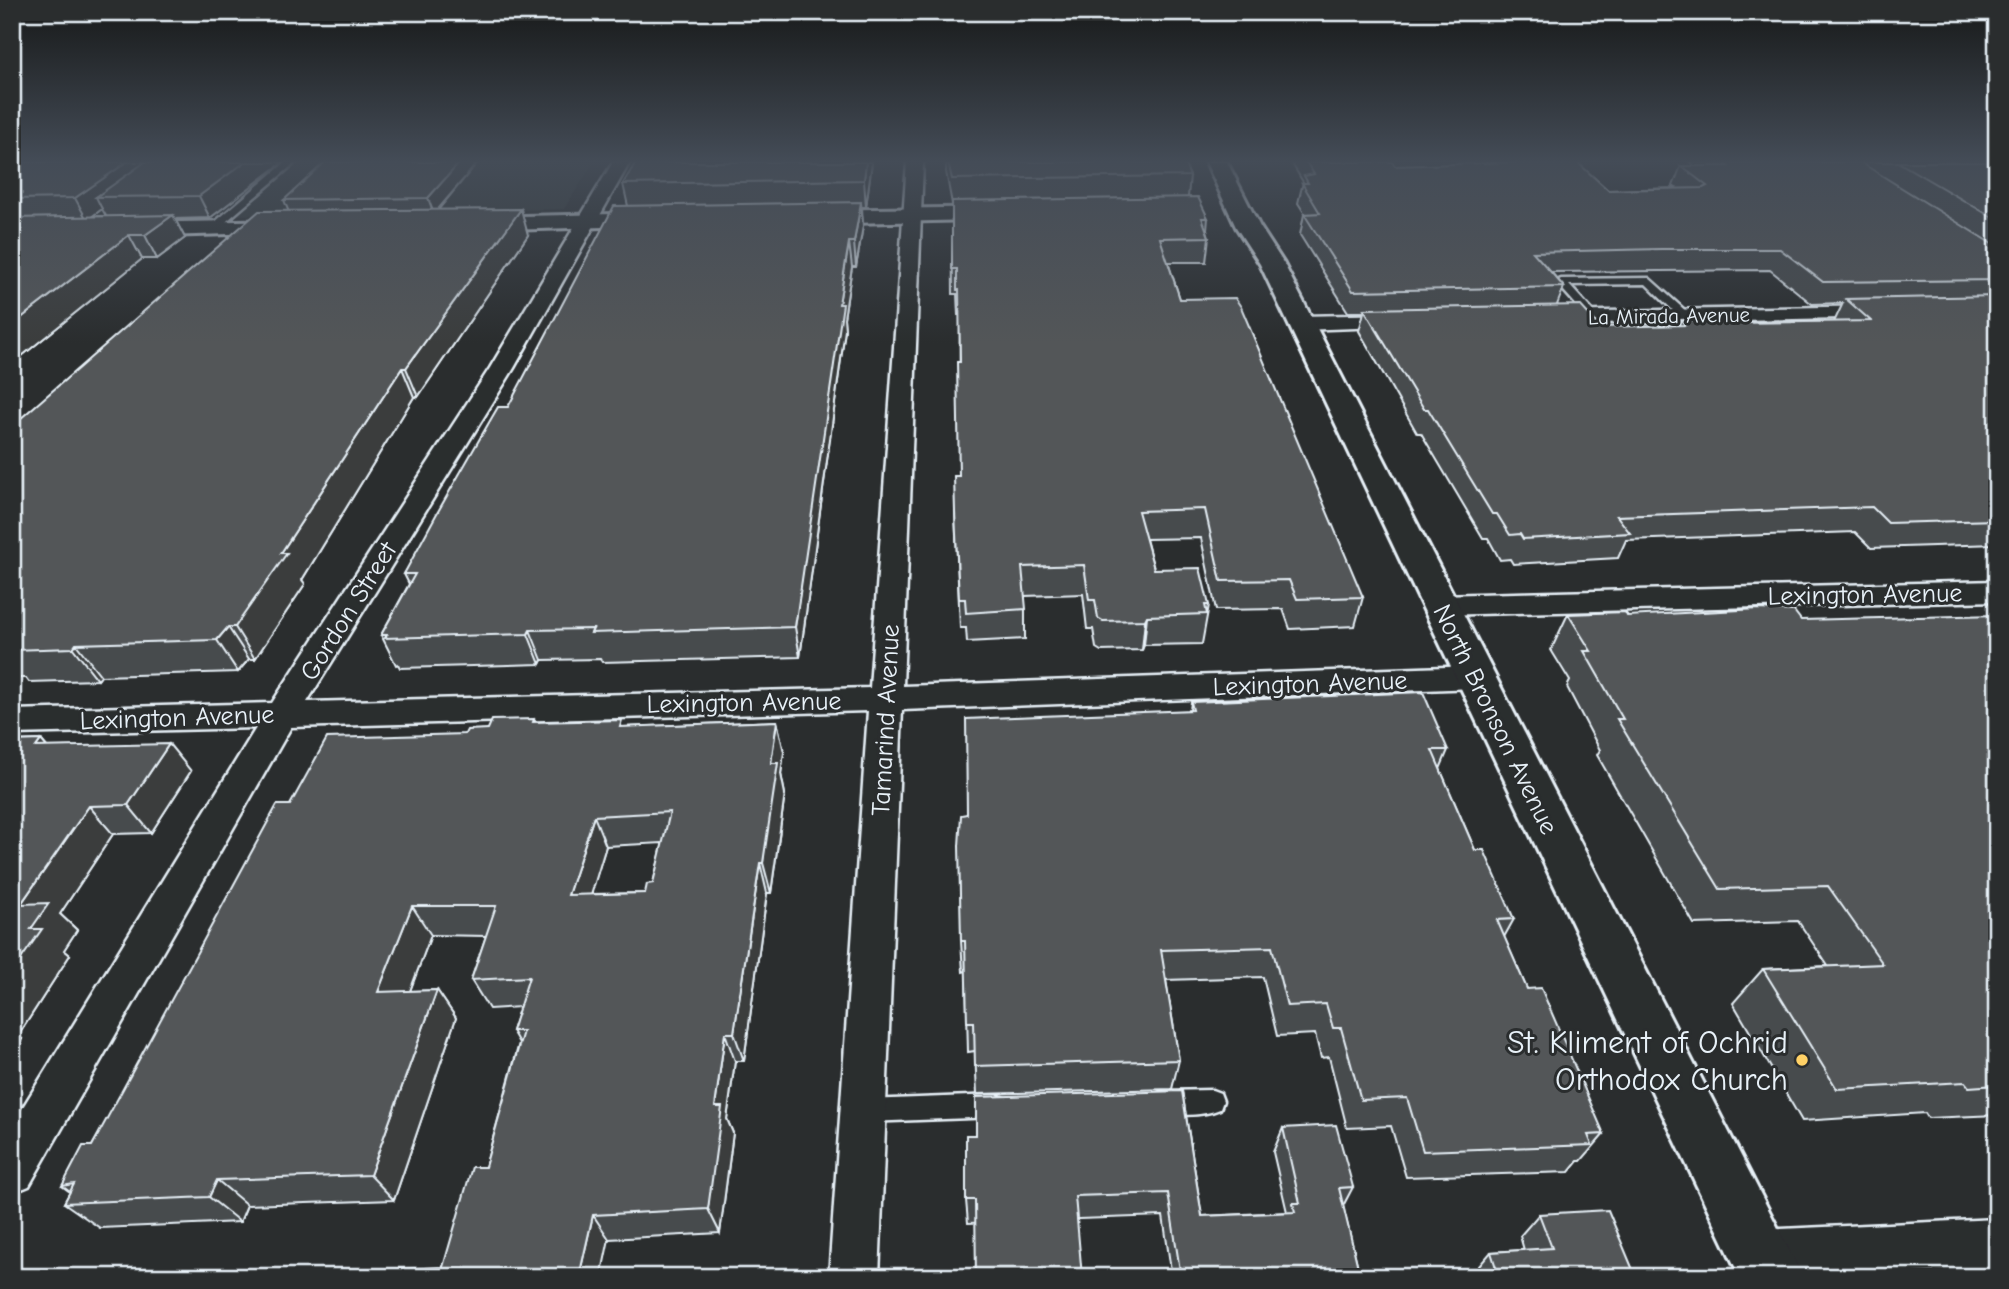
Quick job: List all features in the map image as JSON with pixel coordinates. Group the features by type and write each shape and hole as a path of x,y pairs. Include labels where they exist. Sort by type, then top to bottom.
{"street":[{"path":"446,224 577,222"},
{"name":"Gordon Street","path":"12,1169 282,714 502,368 588,222"},
{"name":"Tamarind Avenue","path":"854,1277 911,222"},
{"name":"North Bronson Avenue","path":"1246,222 1272,264 1767,1266"},
{"path":"110,230 309,227"},
{"path":"212,253 241,228"},
{"name":"La Mirada Avenue","path":"1523,318 1902,311"},
{"path":"1300,323 1426,320"},
{"name":"Lexington Avenue","path":"1439,605 1997,591"},
{"name":"Lexington Avenue","path":"12,722 886,699 1475,677"},
{"path":"1767,1266 1997,1244"}],"lane":[{"path":"212,229 220,222"},
{"path":"1593,317 1561,282 1649,281 1684,315"},
{"path":"1143,1103 1212,1101"},
{"path":"863,1111 1018,1106"}],"building":[{"path":"12,222 163,222 145,235 129,235 12,325"},
{"path":"246,222 511,222 406,368 402,368 281,553 287,553 235,627 228,627 217,640 76,644 73,648 12,650 12,426"},
{"path":"605,222 857,222 854,242 849,242 839,304 843,304 795,627 591,633 593,629 530,630 528,634 385,638 387,635 381,635 415,574 404,574 436,515 498,407 508,407"},
{"path":"952,222 1204,222 1209,237 1160,238 1180,299 1235,298 1241,307 1363,597 1297,599 1289,580 1221,581 1205,509 1138,511 1154,569 1200,568 1209,605 1205,605 1207,614 1103,621 1098,618 1095,600 1089,600 1084,565 1022,567 1026,609 966,613 965,599 959,599 955,512 954,476 959,476 957,362 960,362 959,290 957,269 952,269"},
{"path":"1309,222 1957,222 1997,247 1997,280 1823,282 1780,249 1661,249 1533,252 1564,287 1353,291"},
{"path":"1997,296 1997,520 1888,523 1872,507 1617,516 1630,533 1523,539 1520,534 1510,535 1497,514 1492,514 1364,309 1580,305 1600,327 1685,325 1681,320 1725,319 1731,323 1871,321 1846,299"},
{"path":"1759,609 1794,611 1801,620 1997,615 1997,1085 1969,1087 1965,1082 1837,1089 1763,969 1883,964 1828,886 1720,889 1617,719 1623,719 1584,651 1591,651 1568,614 1625,612 1627,616"},
{"path":"1423,692 1448,750 1432,750 1475,850 1484,850 1514,919 1497,920 1527,989 1541,988 1604,1134 1588,1135 1592,1145 1423,1151 1407,1098 1361,1100 1341,1028 1333,1028 1326,1004 1287,1006 1272,947 1161,950 1179,1060 975,1066 974,1022 967,1022 965,941 961,941 959,846 961,815 967,814 966,719 1193,710 1191,702"},
{"path":"492,720 622,720 620,727 777,721 771,763 778,763 763,863 760,863 734,1033 725,1033 715,1107 722,1107 708,1209 593,1215 579,1277 251,1277 443,1267 472,1167 485,1167 523,1031 512,1031 529,977 471,980 496,906 412,906 378,992 437,990 370,1175 217,1180 209,1197 64,1203 74,1184 62,1186 83,1146 92,1146 277,805 290,805 327,738 465,734 467,730 488,729","holes":["670,812 653,883 647,884 645,893 568,895 594,816"]},
{"path":"41,740 36,747 169,744 128,805 89,806 21,904 49,903 31,929 42,929 12,972 12,741"},
{"path":"1182,1091 1202,1216 1295,1212 1293,1203 1300,1203 1283,1128 1336,1125 1353,1187 1339,1188 1360,1276 1410,1274 1410,1277 1181,1277 1168,1193 1075,1196 1082,1277 976,1277 975,1200 966,1200 966,1135 976,1135 976,1097"},
{"path":"1608,1210 1636,1277 1499,1277 1491,1252 1552,1248 1539,1214"}],"place":[{"name":"St. Kliment of Ochrid Orthodox Church","path":"1802,1060"}]}
